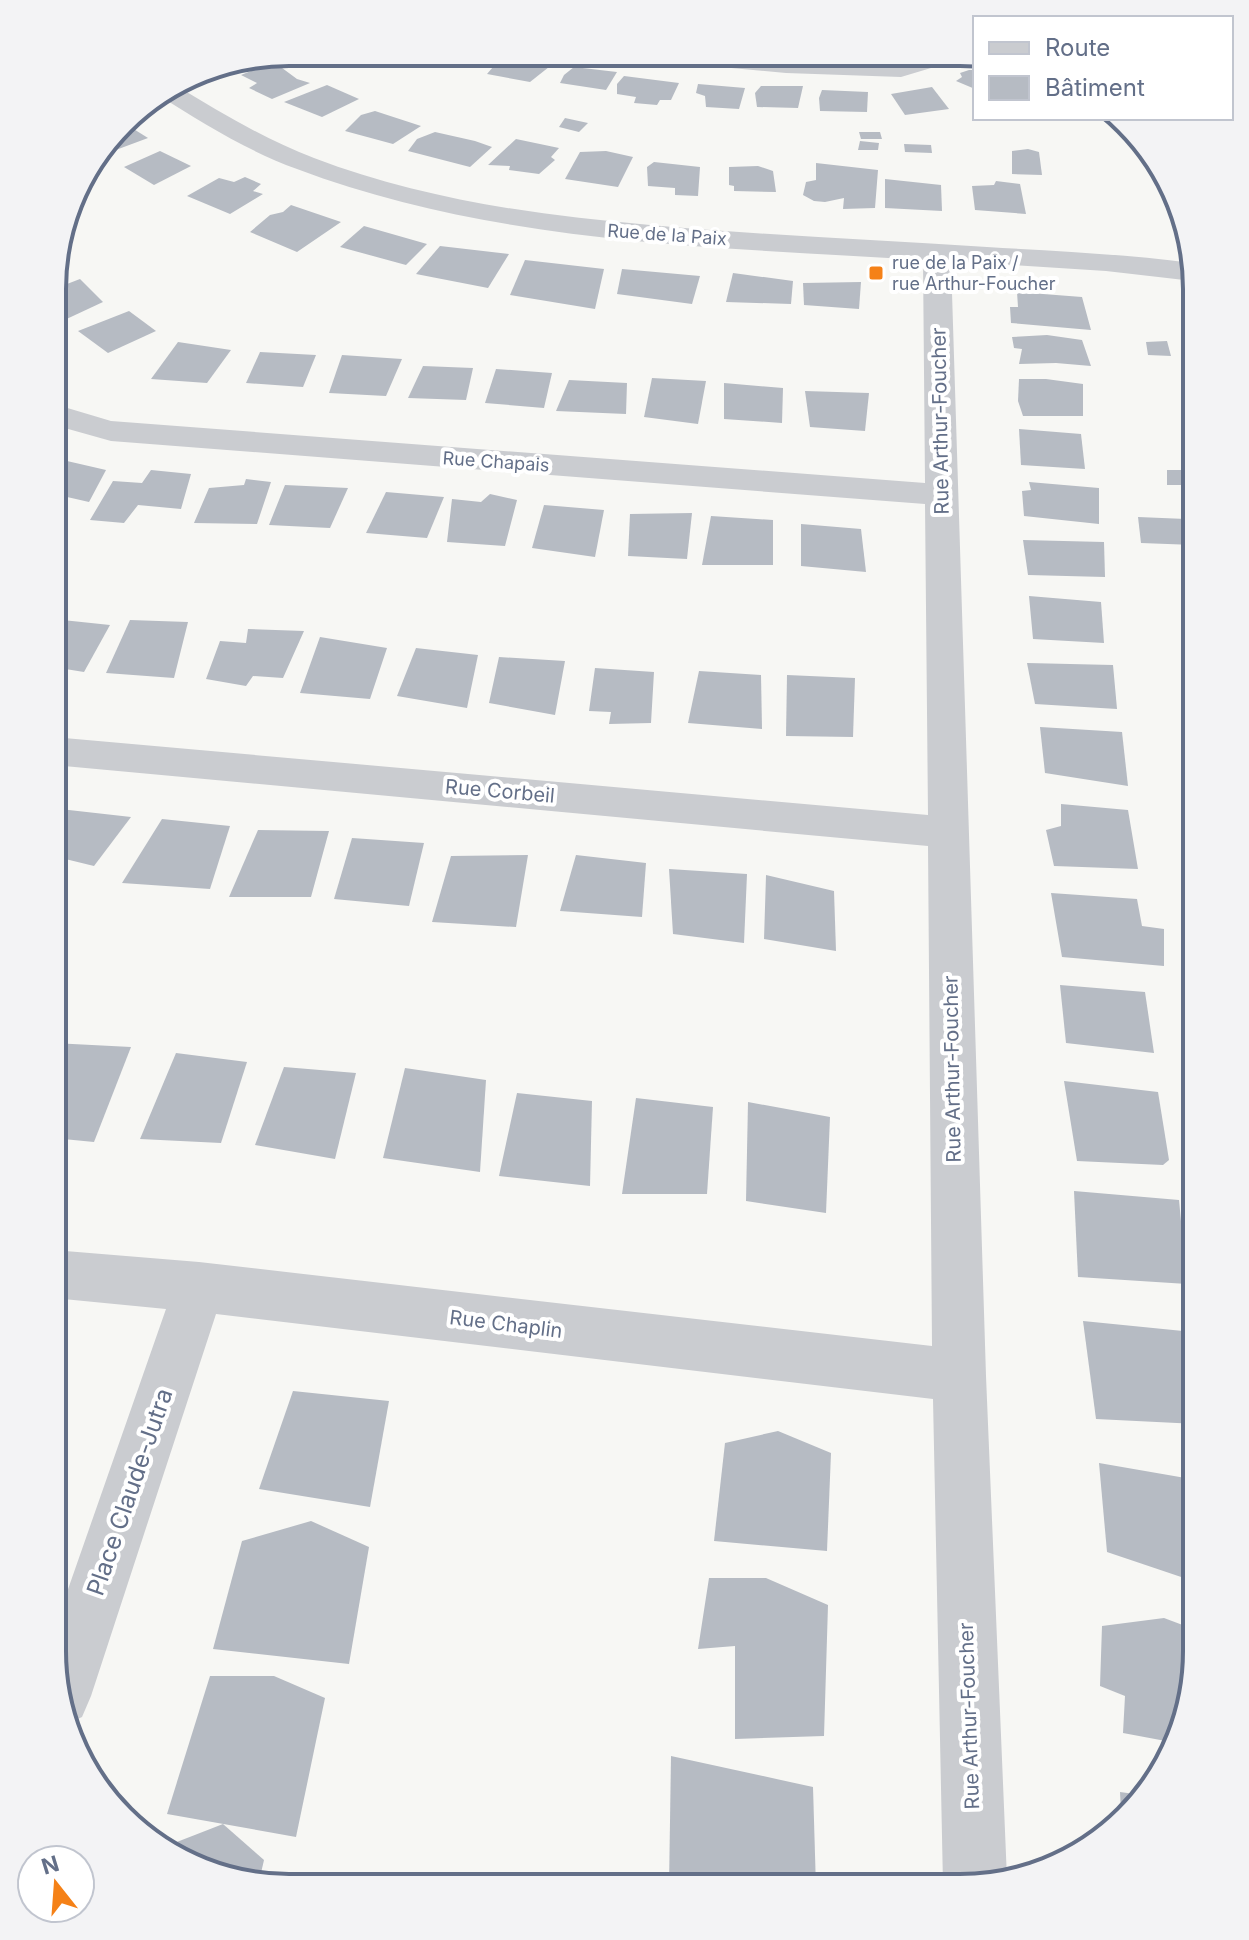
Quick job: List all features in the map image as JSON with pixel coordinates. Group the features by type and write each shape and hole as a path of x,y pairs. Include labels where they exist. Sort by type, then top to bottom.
{"street":[{"path":"786,66 890,70 909,66"},
{"name":"Rue de la Paix","path":"177,97 226,128 317,167 380,187 478,211 640,234 1182,271"},
{"name":"Rue Arthur-Foucher","path":"937,252 959,1376 975,1874"},
{"name":"Rue Chapais","path":"66,417 100,429 143,434 941,495"},
{"name":"Rue Corbeil","path":"66,752 947,832"},
{"name":"Rue Chaplin","path":"66,1275 199,1287 959,1376"},
{"name":"Place Claude-Jutra","path":"68,1676 199,1287"}],"building":[{"path":"494,66 550,66 530,82 487,74"},
{"path":"280,67 297,79 310,83 272,99 249,88 257,83 241,75 258,68"},
{"path":"574,67 617,72 606,90 560,83"},
{"path":"973,70 973,88 956,81 962,77 960,73"},
{"path":"624,76 679,83 671,100 660,100 657,105 634,103 636,97 617,94 617,84"},
{"path":"698,84 745,88 739,109 706,107 705,96 696,93"},
{"path":"327,85 359,99 322,117 284,102"},
{"path":"761,86 803,86 798,108 757,107 755,93"},
{"path":"932,87 949,109 905,115 891,94"},
{"path":"822,90 868,92 867,112 820,111"},
{"path":"375,111 421,126 393,144 345,131 361,115"},
{"path":"565,118 588,123 579,132 559,127"},
{"path":"134,129 148,138 115,150"},
{"path":"435,132 492,147 470,167 408,151 417,139"},
{"path":"859,132 880,132 882,139 861,139"},
{"path":"516,139 559,148 551,157 555,160 539,174 509,170 510,166 488,165"},
{"path":"860,141 879,143 878,150 858,150"},
{"path":"904,144 931,145 932,153 905,152"},
{"path":"1028,149 1039,152 1042,175 1012,174 1012,151"},
{"path":"160,151 191,166 154,185 124,167"},
{"path":"606,151 633,157 618,187 565,179 580,152"},
{"path":"654,162 700,167 698,196 675,195 675,188 648,186 647,167"},
{"path":"816,163 878,170 875,208 843,209 844,198 825,202 803,195 806,182 816,180"},
{"path":"758,166 773,171 776,192 734,191 734,186 729,185 729,167"},
{"path":"245,177 261,184 253,191 263,194 230,214 187,196 219,178 234,182"},
{"path":"885,179 941,185 942,211 885,208"},
{"path":"996,181 1020,184 1026,214 975,210 972,186 994,185"},
{"path":"291,205 341,222 297,252 250,232 270,215 283,212"},
{"path":"364,226 427,244 406,265 340,247"},
{"path":"440,246 509,254 488,288 416,274"},
{"path":"525,260 604,269 595,309 510,295"},
{"path":"622,269 700,276 692,304 617,294"},
{"path":"733,273 793,281 791,304 726,302"},
{"path":"80,279 103,302 66,319 66,284"},
{"path":"861,282 859,309 804,305 803,283"},
{"path":"1017,292 1082,297 1091,330 1011,323 1010,307 1018,307"},
{"path":"129,311 156,331 108,353 78,331"},
{"path":"1047,335 1082,340 1091,366 1019,364 1022,349 1014,348 1012,337"},
{"path":"1167,341 1171,356 1148,355 1146,342"},
{"path":"178,342 231,350 207,383 151,379"},
{"path":"260,352 316,355 303,387 246,383"},
{"path":"342,355 402,359 386,396 329,393"},
{"path":"423,366 473,368 466,400 408,398"},
{"path":"496,369 552,373 544,408 485,403"},
{"path":"652,378 706,381 698,424 644,417"},
{"path":"1019,379 1083,384 1083,416 1023,416 1018,401"},
{"path":"569,380 627,383 626,414 556,411"},
{"path":"724,383 783,388 782,423 724,419"},
{"path":"805,391 869,393 865,431 810,427"},
{"path":"1019,429 1081,434 1085,469 1021,465"},
{"path":"66,461 106,470 89,502 66,497"},
{"path":"151,470 191,474 181,509 138,505 124,523 90,520 113,481 142,483"},
{"path":"1167,470 1183,470 1183,485 1167,485"},
{"path":"246,479 271,482 257,524 194,523 209,488 244,485"},
{"path":"1029,482 1099,488 1099,524 1024,516 1022,491 1031,490"},
{"path":"285,485 348,488 330,528 269,525"},
{"path":"386,492 444,497 427,538 366,533"},
{"path":"490,494 517,500 505,546 447,542 452,499 481,502"},
{"path":"544,505 604,510 595,557 532,548"},
{"path":"692,513 687,559 628,556 630,514"},
{"path":"711,516 773,520 773,565 702,565"},
{"path":"1138,517 1183,519 1183,545 1141,543"},
{"path":"801,524 861,529 866,572 801,566"},
{"path":"1023,540 1104,542 1105,577 1028,575"},
{"path":"1029,596 1101,602 1104,643 1033,639"},
{"path":"66,620 110,625 84,672 66,669"},
{"path":"130,620 188,622 174,678 106,673"},
{"path":"248,629 304,631 283,678 253,676 246,686 206,679 220,641 246,643"},
{"path":"320,637 387,648 370,699 300,693"},
{"path":"416,648 478,655 467,708 397,696"},
{"path":"499,657 565,661 555,715 489,703"},
{"path":"1027,663 1113,665 1117,709 1035,704"},
{"path":"595,668 654,672 651,723 609,724 611,712 589,711"},
{"path":"699,671 761,675 762,729 688,723"},
{"path":"787,675 855,678 853,737 786,736"},
{"path":"1040,727 1122,732 1128,786 1045,773"},
{"path":"1061,804 1128,810 1138,869 1054,866 1046,830 1061,826"},
{"path":"66,810 131,817 94,866 66,859"},
{"path":"162,819 230,826 210,889 122,883"},
{"path":"258,830 329,831 311,897 229,897"},
{"path":"352,838 424,843 409,906 334,899"},
{"path":"528,855 516,927 432,922 451,856"},
{"path":"576,855 646,863 642,917 560,911"},
{"path":"669,869 747,874 744,943 673,934"},
{"path":"766,875 834,891 836,951 764,939"},
{"path":"1051,893 1137,899 1142,926 1164,929 1164,966 1062,957"},
{"path":"1060,985 1145,992 1154,1053 1066,1043"},
{"path":"66,1044 131,1047 94,1142 66,1139"},
{"path":"176,1053 247,1062 221,1143 140,1139"},
{"path":"284,1067 356,1073 335,1159 255,1145"},
{"path":"405,1068 486,1080 480,1172 383,1158"},
{"path":"1064,1081 1158,1092 1169,1160 1163,1165 1077,1161"},
{"path":"517,1093 592,1101 590,1186 499,1176"},
{"path":"636,1098 713,1107 707,1194 622,1194"},
{"path":"748,1102 830,1117 826,1213 746,1201"},
{"path":"1074,1191 1179,1200 1183,1284 1078,1277"},
{"path":"1083,1321 1183,1331 1183,1423 1096,1419"},
{"path":"293,1391 389,1401 370,1507 259,1489"},
{"path":"778,1431 831,1453 827,1551 714,1541 725,1443"},
{"path":"1099,1463 1183,1478 1183,1578 1107,1552"},
{"path":"311,1521 369,1547 349,1664 213,1649 242,1541"},
{"path":"709,1578 766,1578 828,1605 824,1736 735,1739 735,1646 698,1649"},
{"path":"1164,1618 1183,1625 1179,1694 1163,1741 1123,1733 1125,1696 1100,1686 1102,1626"},
{"path":"210,1676 274,1676 325,1698 296,1837 167,1814"},
{"path":"671,1756 813,1787 816,1874 669,1874"},
{"path":"1120,1792 1131,1794 1128,1798 1121,1806"},
{"path":"223,1824 264,1860 261,1872 204,1857 176,1842"}],"place":[{"name":"rue de la Paix / rue Arthur-Foucher","path":"876,273"}]}
